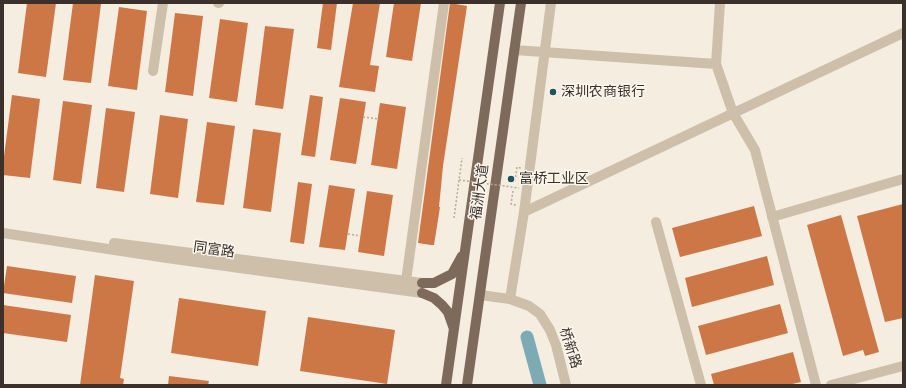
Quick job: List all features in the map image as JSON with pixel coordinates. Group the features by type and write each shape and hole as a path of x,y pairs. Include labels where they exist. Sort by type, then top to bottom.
{"main road":[{"name":"福洲大道","path":"446,385 500,3"},
{"name":"福洲大道","path":"467,385 521,3"},
{"path":"454,330 448,312 422,288 452,274 465,251"}],"street":[{"path":"153,71 163,3"},
{"path":"406,281 444,3"},
{"path":"510,299 524,212 551,3"},
{"path":"720,3 716,64 733,113 755,150 816,385"},
{"path":"524,212 903,33"},
{"path":"514,50 716,64"},
{"path":"772,217 903,179"},
{"path":"656,222 701,385"},
{"name":"同富路","path":"3,227 74,238 406,281 422,288"},
{"name":"同富路","path":"3,233 167,258 422,288"},
{"name":"桥新路","path":"480,295 510,299 529,306 540,314 550,330 556,345 566,385"},
{"path":"831,385 903,366"}],"path":[{"path":"363,117 378,120"},
{"path":"454,218 462,158"},
{"path":"515,181 517,167 522,168"},
{"path":"459,180 519,188 518,194"},
{"path":"513,191 512,204 516,205 517,199"},
{"path":"348,234 360,236"}],"building":[{"path":"27,3 56,3 46,77 18,73"},
{"path":"73,3 101,4 91,83 63,80"},
{"path":"323,3 337,3 331,50 317,48"},
{"path":"353,3 380,3 370,65 379,66 375,92 339,87"},
{"path":"394,3 421,3 412,61 386,57"},
{"path":"450,3 467,6 443,166 440,207 434,245 431,245 418,243"},
{"path":"119,7 147,11 137,90 108,86"},
{"path":"175,13 203,16 193,96 165,92"},
{"path":"220,19 248,23 237,102 209,98"},
{"path":"265,26 294,29 283,109 255,105"},
{"path":"12,95 40,99 30,178 3,175 3,164"},
{"path":"310,95 323,97 315,157 301,155"},
{"path":"340,98 366,102 356,164 330,160"},
{"path":"63,101 92,105 81,184 53,180"},
{"path":"380,103 406,107 397,169 371,165"},
{"path":"106,108 135,112 124,192 96,188"},
{"path":"160,115 188,119 178,198 150,194"},
{"path":"207,122 235,126 224,205 196,202"},
{"path":"253,129 281,133 271,212 243,208"},
{"path":"298,182 312,184 304,244 290,242"},
{"path":"329,185 355,189 345,250 319,247"},
{"path":"367,191 393,195 384,256 358,252"},
{"path":"903,204 903,318 885,322 857,216"},
{"path":"754,206 762,236 680,257 672,228"},
{"path":"841,215 879,352 865,356 863,350 843,356 807,225"},
{"path":"767,256 774,285 692,307 685,278"},
{"path":"7,266 76,276 72,303 3,293"},
{"path":"95,275 134,281 120,378 124,379 123,385 80,385"},
{"path":"179,298 266,311 258,366 171,353"},
{"path":"780,304 788,333 706,355 698,326"},
{"path":"3,305 71,315 67,342 3,333"},
{"path":"308,317 395,330 387,384 300,371"},
{"path":"793,352 801,382 788,385 714,385 711,374"},
{"path":"169,376 209,381 208,385 168,385"}],"waterway":[{"path":"527,337 540,385"}],"place":[{"name":"深圳农商银行","path":"553,92"},
{"name":"富桥工业区","path":"511,179"}]}
